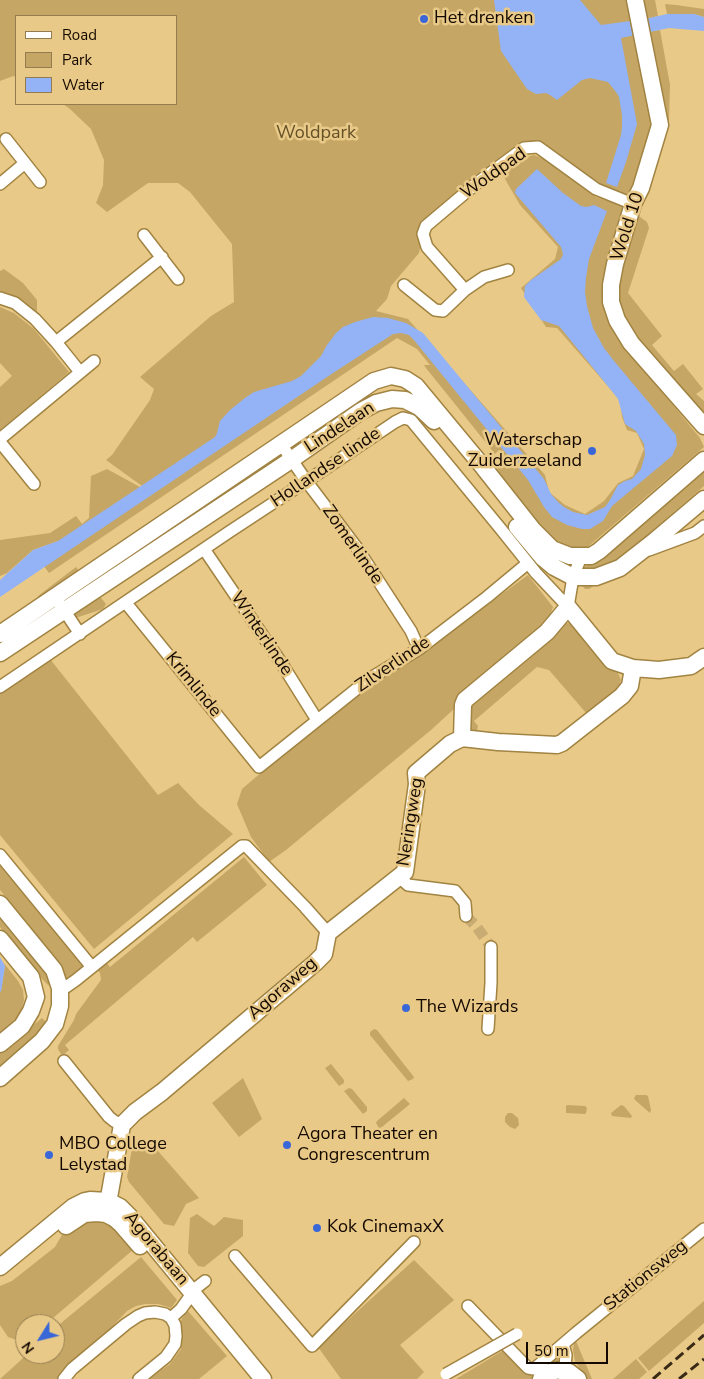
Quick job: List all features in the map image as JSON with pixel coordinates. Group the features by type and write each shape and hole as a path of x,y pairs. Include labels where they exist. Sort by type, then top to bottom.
{"street":[{"name":"Wold 10","path":"635,0 660,125 615,264 611,285 611,302 617,320 632,343 704,426"},
{"path":"6,139 40,182"},
{"name":"Woldpad","path":"465,290 427,247 423,234 426,226 477,183 524,148 538,147 596,190 633,204"},
{"path":"0,184 25,163"},
{"path":"144,236 178,278"},
{"path":"56,342 162,257"},
{"path":"404,286 435,310 443,311 465,290 484,278 508,270"},
{"path":"0,298 15,303 35,319 80,372"},
{"path":"0,439 94,361"},
{"name":"Lindelaan","path":"0,634 374,381 391,376 405,379 416,386 552,549 570,556 581,557"},
{"name":"Lindelaan","path":"0,653 291,460 361,411 376,403 392,399 405,400 420,406 542,557 554,567 573,577"},
{"name":"Hollandse linde","path":"0,687 204,549 403,418 411,420 536,573 568,607"},
{"path":"0,442 34,484"},
{"name":"Zomerlinde","path":"281,444 357,548 411,631 419,649"},
{"path":"633,668 630,686 622,696 567,740 557,745 462,738 463,705 466,700 547,632 568,607 573,577 581,557 591,556 598,551 704,460"},
{"path":"573,577 596,577 620,568 704,500"},
{"path":"638,554 695,533 704,526"},
{"name":"Winterlinde","path":"204,549 282,664 316,720"},
{"name":"Zilverlinde","path":"259,767 284,749 316,720 369,679 419,649 528,563"},
{"path":"55,596 80,634"},
{"name":"Krimlinde","path":"126,603 259,767"},
{"path":"568,607 612,661 633,668 659,670 691,666 704,657"},
{"name":"Neringweg","path":"328,932 405,872 417,784 416,772 450,744 462,738"},
{"path":"60,988 66,987 242,846 246,846 328,932"},
{"path":"0,855 92,966"},
{"path":"399,877 408,885 455,891 465,903 466,916"},
{"path":"0,904 54,970 60,988 60,1006 54,1024 42,1041 0,1078"},
{"name":"Agoraweg","path":"122,1125 135,1112 162,1092 315,963 324,954 328,932"},
{"path":"0,939 31,977 36,997 32,1011 22,1026 0,1044"},
{"path":"488,1029 491,983 490,947"},
{"path":"64,1061 109,1117 122,1125 107,1207"},
{"name":"Agorabaan","path":"0,1267 73,1207 85,1201 90,1200 107,1207 120,1208 130,1217 187,1301 250,1379"},
{"name":"Agorabaan","path":"0,1279 80,1216 107,1207"},
{"name":"Stationsweg","path":"468,1306 528,1368 534,1369 704,1229"},
{"path":"235,1256 312,1346 414,1242"},
{"path":"187,1301 205,1281"},
{"name":"Agorabaan","path":"171,1318 187,1301"},
{"name":"Agorabaan","path":"187,1301 263,1379"},
{"path":"64,1379 72,1369 126,1324 145,1312 165,1314 171,1318 175,1325 175,1344 166,1357 141,1377"},
{"path":"443,1376 517,1334"},
{"path":"562,1344 566,1355 569,1376"},
{"path":"541,1379 555,1370 569,1376"}],"green space":[{"name":"Woldpark","path":"0,0 629,0 654,132 630,201 599,188 536,145 419,232 419,253 391,286 387,299 376,311 408,319 545,475 549,492 565,505 585,514 604,501 618,483 633,476 644,449 637,433 627,430 622,417 620,400 557,328 546,327 521,288 555,259 558,247 520,205 501,172 523,158 534,155 544,159 596,197 620,205 624,209 609,321 619,339 700,438 704,447 569,563 493,474 495,465 504,455 499,450 495,454 426,368 424,365 430,365 417,349 397,338 49,573 38,558 58,541 33,550 7,573 0,576 0,540 50,533 76,516 82,524 89,518 91,476 107,469 140,487 142,486 106,460 112,455 150,400 154,389 140,377 211,316 234,302 232,244 190,192 178,183 148,183 107,212 96,203 103,185 104,160 91,129 64,105 178,105 178,15 15,15 15,77 0,81"},
{"path":"641,0 655,0 658,16 645,19"},
{"path":"665,4 704,9 704,17 694,14 667,14"},
{"path":"660,30 670,85 669,119 665,131 647,32"},
{"path":"636,214 647,222 649,228 628,293 662,336 652,345 674,371 683,364 703,389 696,394 704,401 704,415 628,338 615,285"},
{"path":"4,269 23,283 37,300 37,317 0,294 0,271"},
{"path":"0,307 14,313 34,329 69,372 0,431 0,387 12,376 0,363"},
{"path":"704,466 704,486 654,529 631,555 592,587 585,589 574,576"},
{"path":"76,567 106,604 103,609 63,622 54,623 40,609 37,602 38,596"},
{"path":"528,575 553,607 548,623 431,730 269,862 251,837 237,804 242,789 291,747 372,685 419,655"},
{"path":"573,624 617,671 621,680 618,689 587,714 549,670 537,667 474,721 478,726 476,735 471,732 467,724 470,701 561,625"},
{"path":"50,659 158,795 178,783 199,805 233,834 94,949 0,835 0,692"},
{"path":"244,857 267,885 197,942 193,937 65,1045 69,1050 62,1056 58,1046 76,1014 101,980 100,973 96,968 106,962 110,967"},
{"path":"0,863 82,961 83,967 67,981 63,970 0,890"},
{"path":"0,912 57,983 54,986 48,985 43,980 0,927"},
{"path":"3,962 23,990 24,1000 20,1017 0,1036 0,991 5,966"},
{"path":"42,1018 48,1024 0,1072 0,1052"},
{"path":"374,1029 377,1030 414,1077 413,1079 408,1081 370,1035 370,1032"},
{"path":"331,1064 344,1080 344,1083 339,1086 325,1068"},
{"path":"243,1078 262,1119 239,1137 212,1103"},
{"path":"349,1088 367,1107 367,1111 363,1114 344,1091"},
{"path":"636,1095 648,1096 650,1113 635,1100"},
{"path":"404,1098 410,1104 379,1128 376,1123 377,1121"},
{"path":"567,1105 585,1106 587,1108 586,1113 566,1113"},
{"path":"621,1105 632,1116 631,1118 612,1116 611,1113"},
{"path":"508,1113 512,1113 518,1118 519,1125 515,1129 505,1122 505,1117"},
{"path":"134,1137 144,1148 151,1143 199,1198 186,1204 174,1226 164,1224 129,1182 127,1177"},
{"path":"197,1214 214,1226 224,1217 243,1220 243,1236 204,1267 198,1266 188,1253 190,1218"},
{"path":"92,1218 112,1227 134,1249 58,1314 15,1314 15,1339 8,1337 0,1325 0,1286 12,1281 55,1247 63,1233"},
{"path":"141,1257 177,1300 171,1308 158,1304 145,1304 127,1311 59,1379 0,1379 17,1364 65,1364 65,1320"},
{"path":"414,1260 454,1300 400,1345 424,1372 417,1379 341,1379 318,1347"},
{"path":"704,1301 704,1323 649,1371 638,1358"},
{"path":"188,1311 227,1356 199,1379 148,1379 170,1364 181,1349 180,1322"},
{"path":"574,1341 576,1341 592,1379 586,1379 575,1361"},
{"path":"507,1348 531,1376 558,1357 558,1361 534,1379 456,1379"},
{"path":"636,1359 647,1372 639,1379 613,1379"}],"water":[{"path":"494,0 580,0 601,25 667,14 694,14 704,17 704,31 669,28 621,38 637,124 617,187 606,183 622,127 619,97 616,92 608,82 590,78 582,80 557,100 546,93 536,94 527,89 501,51"},
{"path":"537,169 563,193 581,206 594,205 607,211 589,259 586,278 585,292 593,328 614,361 676,435 677,445 672,456 612,506 603,521 590,529 582,529 567,525 552,517 528,480 414,340 409,335 393,334 0,597 0,580 33,550 58,541 215,437 220,421 245,398 254,392 292,381 301,376 321,356 336,333 343,327 373,317 388,318 406,323 423,333 544,479 551,494 564,507 573,512 587,515 605,507 618,485 632,479 641,469 645,455 644,444 636,431 625,424 618,399 559,326 541,320 524,297 525,286 561,259 563,254 561,247 515,193 516,189"},
{"path":"0,957 5,966 1,992 0,991"}],"tunnel":[{"path":"466,916 476,926 491,947"}],"railway":[{"path":"653,1379 704,1335"},
{"path":"679,1379 704,1359"}],"place":[{"name":"Het drenken","path":"424,19"},
{"name":"Waterschap Zuiderzeeland","path":"592,451"},
{"name":"The Wizards","path":"406,1008"},
{"name":"Agora Theater en Congrescentrum","path":"287,1145"},
{"name":"MBO College Lelystad","path":"49,1155"},
{"name":"Kok CinemaxX","path":"317,1228"}]}
